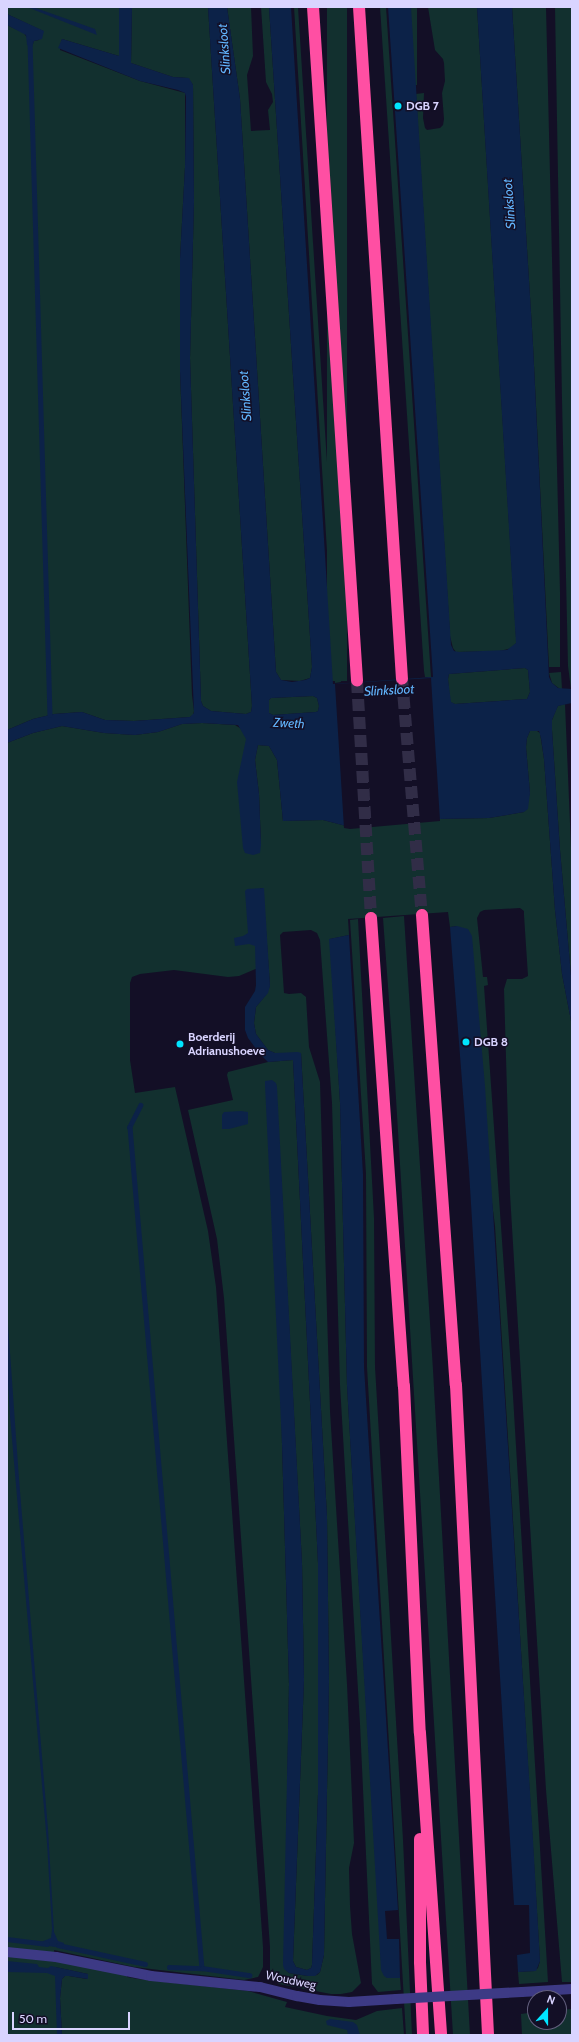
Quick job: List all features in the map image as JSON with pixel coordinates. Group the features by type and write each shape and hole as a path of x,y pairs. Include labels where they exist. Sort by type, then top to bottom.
{"highway":[{"path":"313,7 357,681"},
{"path":"359,7 402,679"},
{"path":"422,915 456,1385 488,2035"},
{"path":"371,918 404,1386 420,1733 440,2035"},
{"path":"420,1733 420,1962 423,2035"}],"street":[{"name":"Woudweg","path":"7,1952 56,1956 151,1976 260,1987 320,2000 349,2002 572,1989"}],"green space":[{"path":"7,7 119,7 119,56 62,39 60,50 140,81 185,93 185,167 180,259 180,371 192,695 194,711 193,715 190,717 134,721 105,720 82,712 54,714 33,719 7,730 7,25 24,33 32,46 34,41 39,40 43,31 7,14"},
{"path":"132,7 208,7 252,706 251,712 246,714 211,711 203,706 201,701 190,358 194,202 193,85 188,78 173,77 131,63"},
{"path":"227,7 251,7 253,56 247,75 251,131 270,130 268,110 273,102 272,94 266,82 261,7 269,7 312,667 310,678 300,681 281,680 276,672 240,99"},
{"path":"294,7 298,7 341,682 335,683"},
{"path":"327,7 347,7 347,681 327,681"},
{"path":"380,7 386,7 431,677 425,677 424,671"},
{"path":"411,7 417,7 417,85 411,85"},
{"path":"428,7 477,7 516,637 516,643 512,648 500,651 456,652 453,648 450,636 416,94 424,93 423,118 425,128 427,130 440,128 443,125 444,119 442,93 445,81 444,63 443,59 435,50"},
{"path":"512,7 546,7 560,593 560,667 549,667 533,345"},
{"path":"555,7 571,7 572,689 568,666"},
{"path":"525,668 528,670 530,692 527,699 455,704 450,702 449,674"},
{"path":"561,672 562,689 560,689 552,683 549,673"},
{"path":"313,696 317,698 319,706 318,711 316,712 273,715 269,713 269,700 271,698"},
{"path":"565,704 572,871 572,987 560,850 552,730 552,720 558,706"},
{"path":"202,723 235,725 248,733 261,845 259,794 255,760 258,745 269,746 277,760 283,821 323,820 350,827 439,819 489,818 524,812 530,793 526,747 527,738 530,731 537,731 540,733 544,759 555,910 562,974 572,1026 572,1982 562,1982 546,1790 510,1194 504,989 507,979 522,979 528,976 524,911 520,908 484,910 480,912 477,918 483,977 487,977 488,985 484,986 513,1396 548,1982 519,1984 518,1972 534,1971 538,1968 540,1961 495,1226 457,926 450,927 448,912 348,919 349,935 330,939 340,1102 347,1386 375,1854 387,1978 400,1978 401,1990 378,1992 372,1984 360,1724 340,1385 332,1103 320,940 317,933 311,930 283,932 280,935 284,993 301,993 306,997 309,1047 320,1082 330,1411 347,1684 354,1843 349,1868 350,1906 352,1934 361,1983 352,1992 331,1994 279,1984 271,1977 224,1298 217,1239 188,1110 233,1100 227,1075 228,1072 268,1062 293,1060 318,1563 318,1794 312,1965 311,1968 307,1970 296,1967 293,1961 304,1680 302,1563 276,1083 282,1444 289,1684 284,1968 289,1973 308,1976 317,1975 320,1972 324,1955 329,1682 327,1516 301,1053 275,1053 268,1050 256,1034 254,1023 256,1007 265,996 270,986 263,888 260,888 265,965 239,976 228,977 174,970 140,974 132,977 130,983 130,1060 135,1093 175,1087 208,1231 216,1287 263,1947 263,1967 258,1977 244,1980 134,1967 54,1950 55,1959 128,1974 127,1977 138,1979 248,1991 287,2002 285,2007 327,2016 356,2020 377,2011 402,2008 404,2035 62,2035 60,1998 62,1979 65,1976 69,1976 87,1979 88,1974 55,1967 60,2035 7,2035 7,743 33,733 62,726 104,733 135,735 158,732 182,724"},
{"path":"404,916 433,1370 470,2035 453,2035 395,1082 383,918"},
{"path":"358,919 374,1218 375,1367 403,1840 412,2035 406,2035 367,1367 366,1174 350,920"},
{"path":"567,2009 572,2009 572,2035 522,2035 521,2014 527,2013 527,2030 567,2030"}],"water":[{"path":"27,7 33,7 95,29 97,35"},
{"path":"119,7 132,7 131,63 173,77 189,78 193,85 194,202 190,358 201,701 203,706 211,711 246,714 251,712 252,706 208,7 227,7 240,99 276,672 281,680 292,682 310,678 312,667 269,7 291,7 333,684 433,677 388,7 411,7 451,645 454,651 459,652 507,650 516,643 477,7 512,7 533,345 549,677 552,683 558,688 572,689 572,703 558,706 552,720 552,730 560,850 572,987 572,1026 562,974 555,910 544,759 539,731 530,731 527,738 526,747 530,793 528,809 524,812 489,818 439,819 350,827 323,820 283,821 277,760 269,746 258,745 255,760 259,794 261,845 260,853 253,855 245,853 243,848 237,782 246,739 238,725 202,723 182,724 158,732 135,735 104,733 62,726 33,733 7,743 7,730 33,719 54,714 82,712 105,720 134,721 190,717 194,713 180,371 180,259 185,167 186,97 185,93 178,90 140,81 58,48 62,39 119,56","holes":["525,668 528,670 530,692 527,699 455,704 451,702 448,679 449,674","313,696 317,698 319,706 318,711 316,712 273,715 269,713 269,700 271,698"]},
{"path":"7,14 44,31 42,39 34,41 32,47 27,45 26,35 7,25"},
{"path":"264,888 270,986 268,993 256,1007 254,1023 256,1034 268,1050 275,1053 301,1053 327,1516 329,1682 324,1955 320,1972 315,1976 289,1973 284,1969 283,1965 289,1684 282,1444 265,1085 265,1081 272,1080 276,1083 277,1087 302,1563 304,1680 293,1961 296,1967 307,1970 311,1968 312,1965 318,1794 318,1563 293,1060 268,1062 248,1038 245,1030 245,1007 255,991 256,985 255,946 249,944 235,946 234,938 248,933 245,891 247,889"},
{"path":"457,926 468,929 472,936 485,1086 540,1961 536,1971 518,1972 517,1955 530,1953 529,1905 514,1905 469,1171 450,927"},
{"path":"349,935 363,1174 364,1367 398,1910 385,1911 387,1939 399,1939 400,1978 387,1978 381,1970 347,1386 340,1102 329,939"},
{"path":"224,1112 248,1112 248,1124 229,1129 222,1129 222,1115"},
{"path":"7,1310 19,1479 48,1829 54,1932 58,1941 64,1943 63,1948 40,1945 41,1942 51,1938 52,1929 47,1843 10,1416 7,1367"},
{"path":"7,1961 37,1964 39,1967 48,1968 51,1966 88,1974 88,1979 65,1976 62,1979 60,1998 62,2035 57,2035 55,1976 47,1973 7,1972"},
{"path":"330,2019 353,2022 357,2025 360,2035 348,2035 347,2030 327,2025 326,2021"}],"pier":[{"path":"431,678 440,821 350,829 344,828 335,684"}],"waterway":[{"path":"30,41 50,715"},
{"path":"141,1105 130,1127 202,1968"},
{"path":"7,1939 47,1944"},
{"path":"58,1945 145,1964"},
{"path":"169,1967 202,1968 249,1975"}],"tunnel":[{"path":"402,679 422,915"},
{"path":"357,681 371,918"}],"place":[{"name":"DGB 7","path":"398,106"},
{"name":"DGB 8","path":"466,1042"},
{"name":"Boerderij Adrianushoeve","path":"180,1044"}],"water label":[{"name":"Slinksloot","path":"224,49"},
{"name":"Slinksloot","path":"509,204"},
{"name":"Slinksloot","path":"245,396"},
{"name":"Slinksloot","path":"389,690"},
{"name":"Zweth","path":"289,723"}]}
